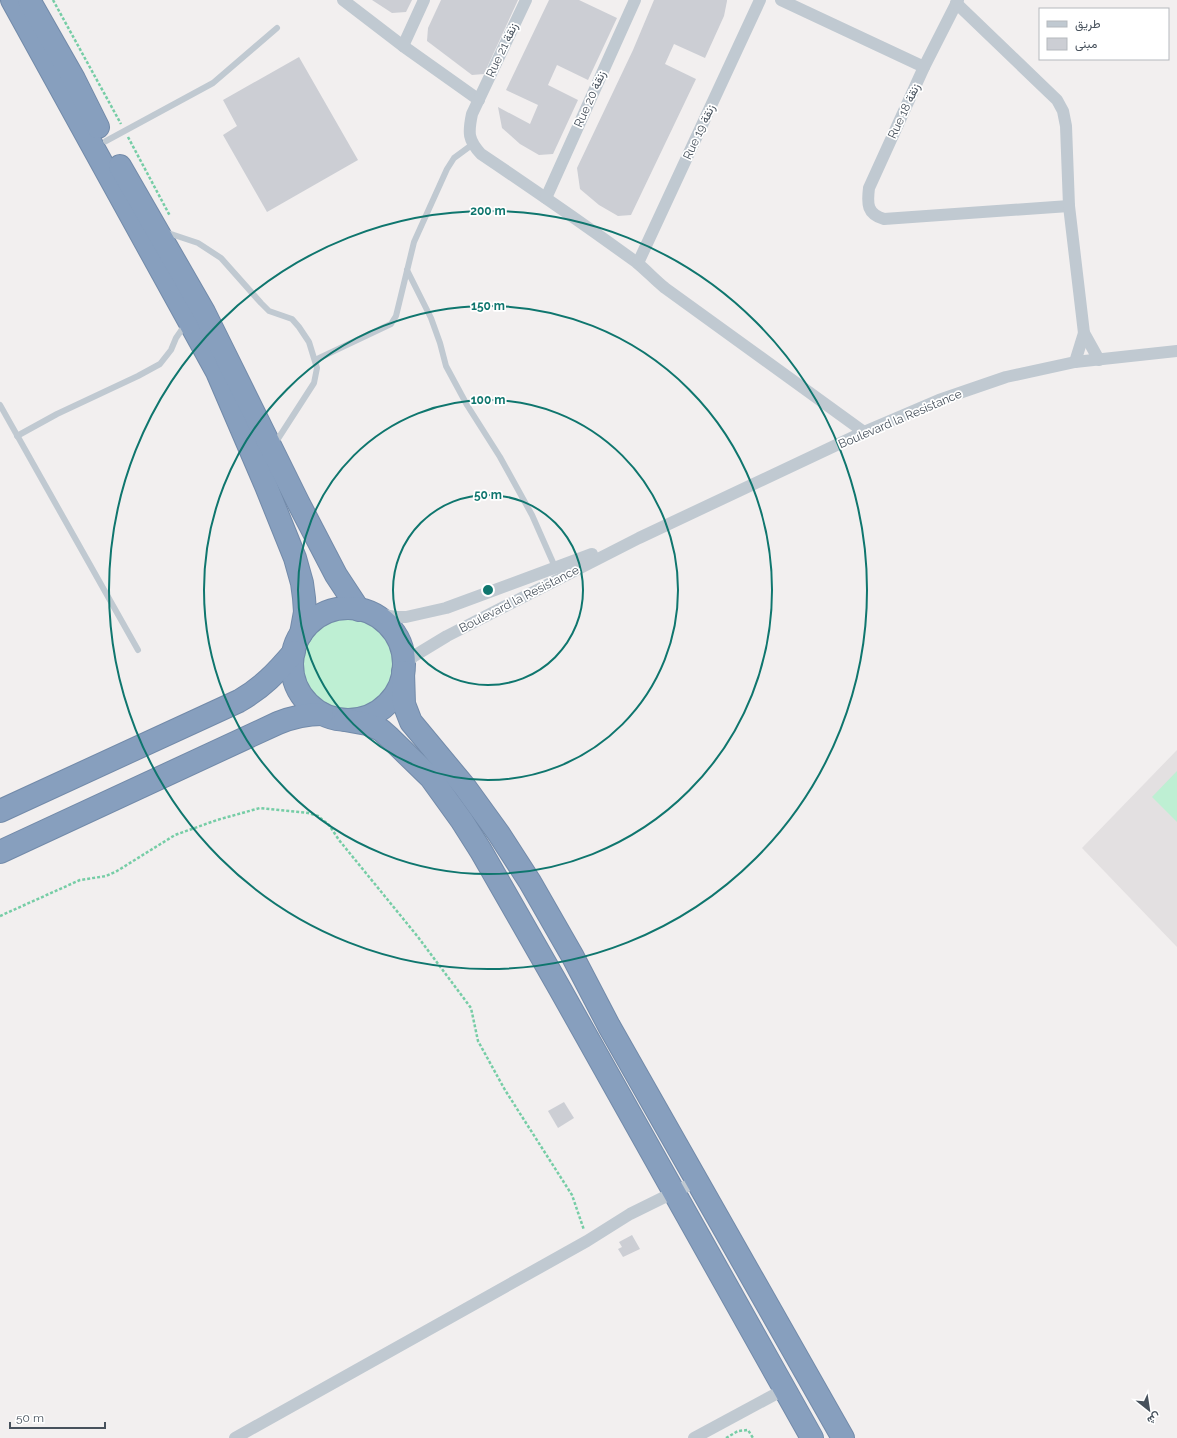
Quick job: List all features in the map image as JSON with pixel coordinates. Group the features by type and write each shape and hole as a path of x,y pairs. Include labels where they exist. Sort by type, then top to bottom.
{"highway":[{"path":"12,0 217,372 295,558 302,583 305,612 292,668 293,676 299,691 308,703 322,714"},
{"path":"29,0 74,79 106,141 204,312 336,575 365,611"},
{"path":"0,811 238,701 260,688 269,680 311,623 323,614 344,608 365,611 383,620 393,631 400,644 404,658 404,704 411,722 482,810 530,882 573,957 609,1026 843,1438"},
{"path":"345,720 365,717 389,702 396,691 404,669"},
{"path":"0,852 294,716 322,714 367,724 381,730 431,778 450,803 495,875 812,1438"}],"street":[{"path":"343,0 403,46 479,100"},
{"path":"403,46 424,0"},
{"name":"Rue 21 زنقة","path":"472,144 469,128 472,114 526,0"},
{"name":"Rue 20 زنقة","path":"546,198 635,0"},
{"name":"Rue 19 زنقة","path":"638,264 760,0"},
{"path":"781,0 924,67"},
{"path":"957,1 1057,100 1063,111 1066,126 1069,206 1084,333 1099,360"},
{"name":"Rue 18 زنقة","path":"957,1 924,67 869,188 867,200 869,207 875,216 884,219 1069,206"},
{"path":"472,144 481,154 546,198 638,264 665,288 864,432"},
{"path":"1074,362 1084,333"},
{"name":"Boulevard la Resistance","path":"404,669 414,656 447,636 639,538 864,432 939,400 1006,377 1074,362 1177,351"},
{"name":"Boulevard la Resistance","path":"365,611 396,617 425,614 446,608 554,567 639,538"},
{"path":"236,1438 587,1241 630,1214 697,1181"},
{"path":"694,1438 784,1389"}],"lane":[{"path":"106,141 213,83 277,28"},
{"path":"315,360 391,324 396,316 414,242 447,168 454,158 472,144"},
{"path":"157,229 198,243 221,258 260,303 269,311 292,319 309,342 317,368 314,383 272,448"},
{"path":"407,270 431,318 446,366 467,405 500,457 532,515 554,567"},
{"path":"17,436 57,414 160,364 171,350 176,338 189,321"},
{"path":"0,405 138,650"}],"path":[{"path":"53,0 182,238"},
{"path":"0,916 80,880 106,876 117,871 175,835 217,820 260,808 308,813 318,816 329,825 339,840 418,936 471,1008 478,1041 504,1090 572,1195 587,1241"},
{"path":"726,1438 738,1431 748,1430 753,1438"}],"shaded area":[{"path":"1177,750 1177,947 1082,848"}],"green space":[{"path":"348,615 367,619 382,630 393,645 397,664 393,683 382,698 367,709 348,713 329,709 314,698 303,683 299,664 303,645 314,630 329,619"},
{"path":"1177,771 1177,822 1152,797"}],"building":[{"path":"372,0 412,0 406,12 392,13"},
{"path":"441,0 518,0 484,74 472,75 427,41 428,28"},
{"path":"549,0 579,0 617,18 588,80 557,65 548,85 578,100 553,154 539,155 520,144 502,128 498,107 530,124 538,105 506,90"},
{"path":"654,0 727,1 724,16 705,58 674,44 665,64 696,79 631,215 618,216 599,205 580,189 577,168 633,50"},
{"path":"299,57 358,160 267,212 223,135 237,126 223,100"},
{"path":"564,1102 574,1118 558,1128 548,1111"},
{"path":"632,1235 640,1249 623,1257 618,1249 622,1247 619,1242"}]}
